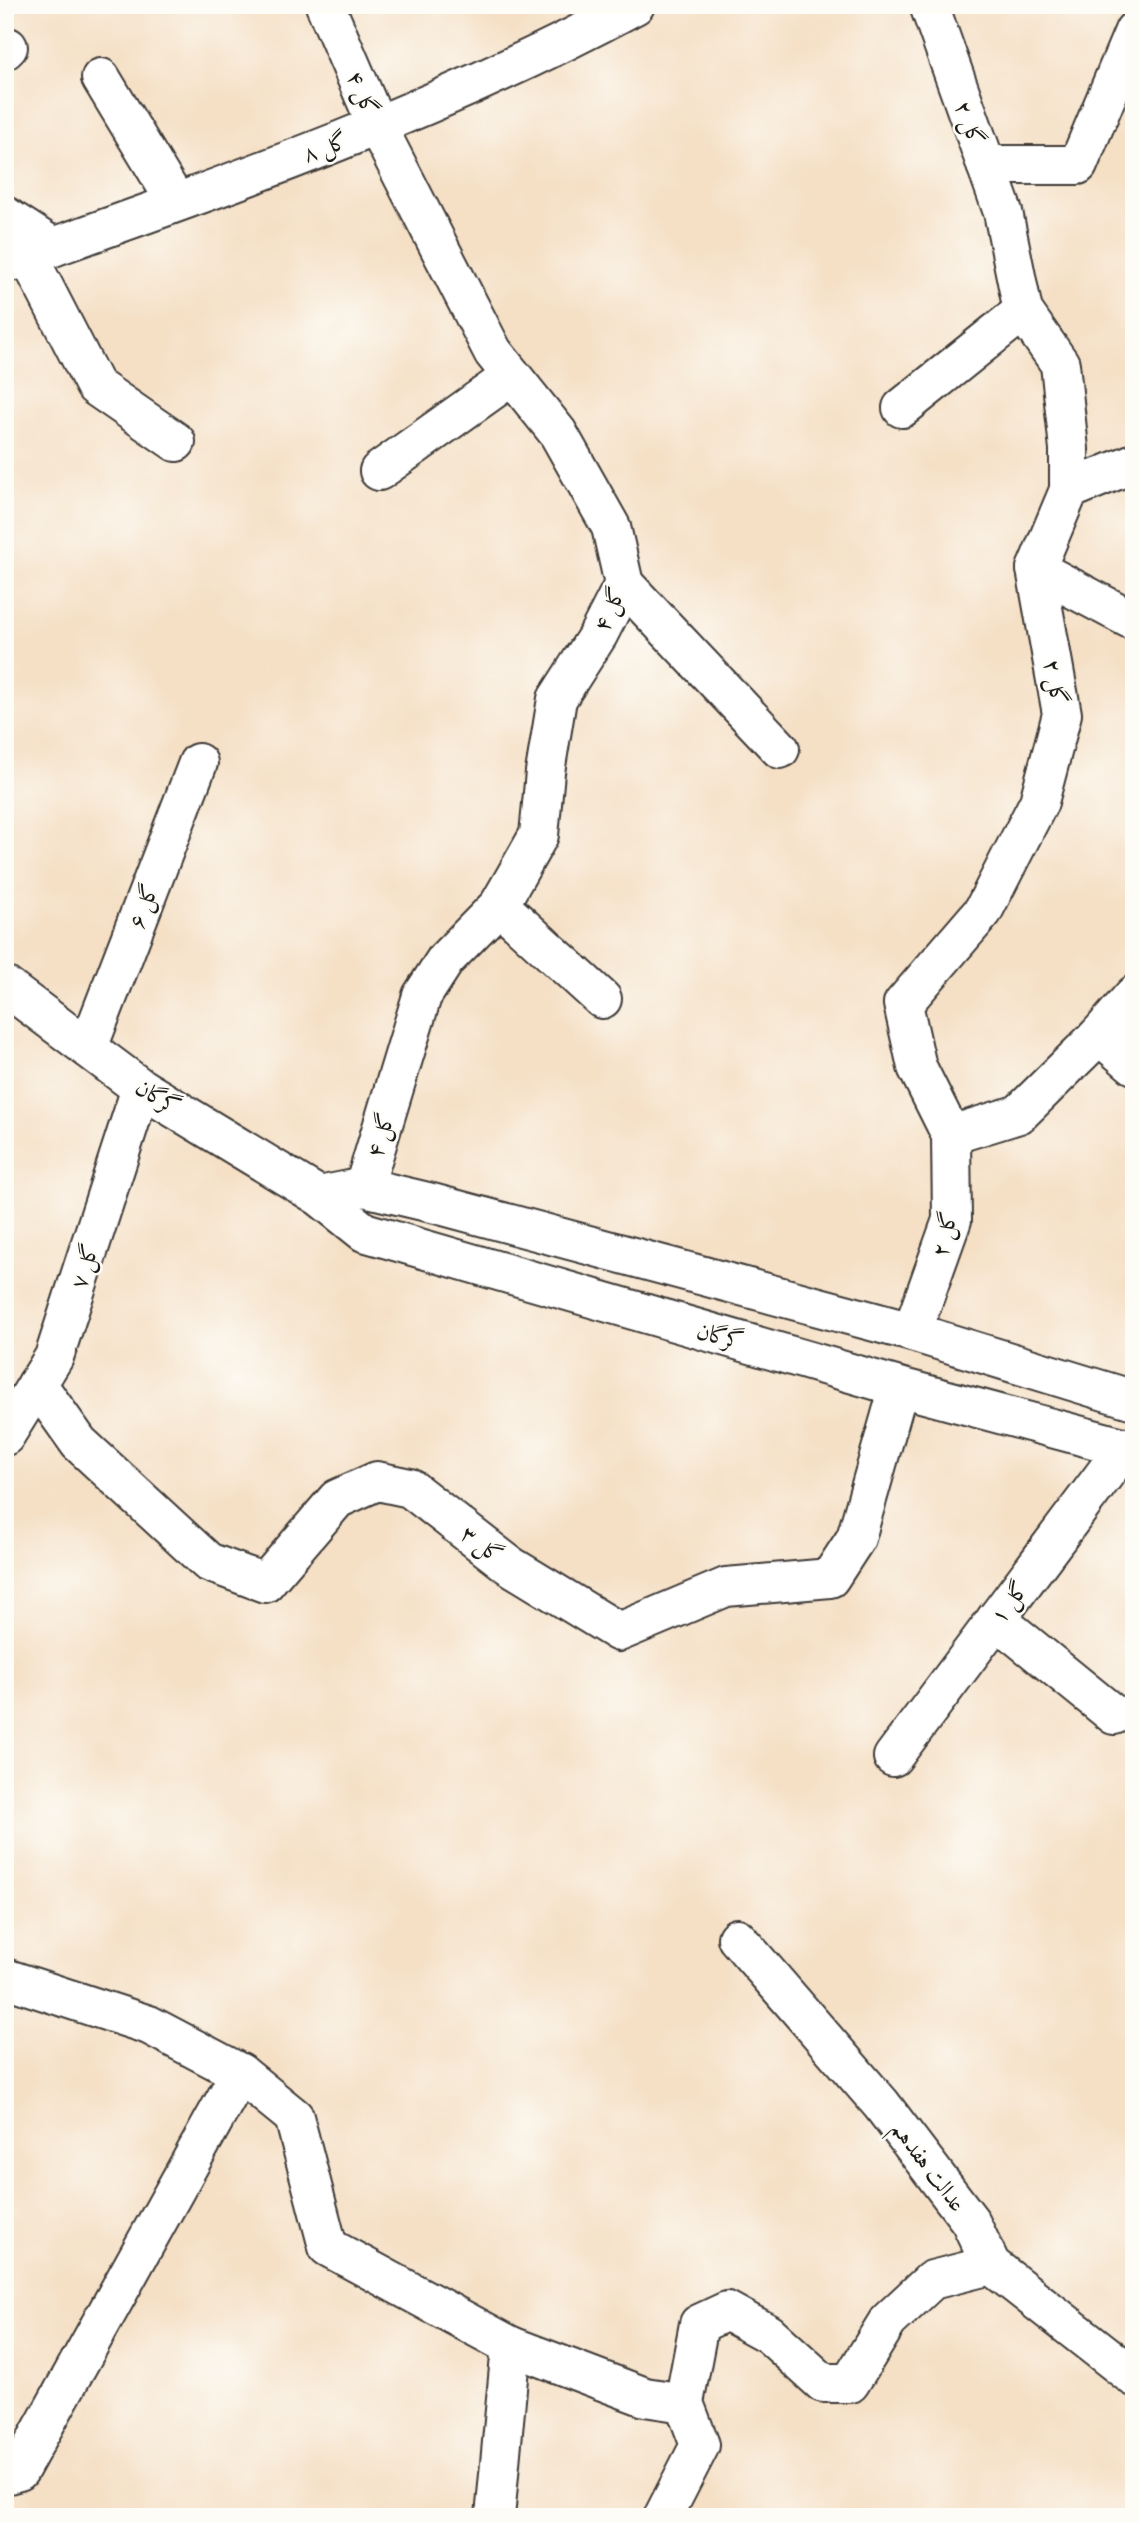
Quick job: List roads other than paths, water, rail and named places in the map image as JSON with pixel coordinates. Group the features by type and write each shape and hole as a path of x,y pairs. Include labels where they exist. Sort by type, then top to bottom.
{"street":[{"name":"گل ۴","path":"325,5 378,128 493,352 558,433 611,527 624,584 598,635 557,699 545,772 539,835 499,905 446,958 422,996 364,1187"},
{"name":"گل ۸","path":"29,256 378,128 635,5"},
{"name":"گل ۲","path":"912,1332 952,1220 951,1135 917,1067 903,1004 983,911 1039,802 1062,714 1036,569 1069,490 1069,449 1060,364 1023,311 1003,212 929,5"},
{"path":"986,165 1078,165 1134,30"},
{"path":"101,78 176,202"},
{"path":"5,216 29,256 95,386 176,442"},
{"path":"902,408 1023,311"},
{"path":"379,471 512,376"},
{"path":"1069,490 1134,463"},
{"path":"1036,569 1134,621"},
{"path":"624,584 780,749"},
{"name":"گل ۶","path":"88,1048 198,763"},
{"path":"499,905 603,999"},
{"name":"گرگان","path":"5,986 141,1088 319,1196 364,1232 899,1387 1129,1448"},
{"path":"951,1135 1019,1114 1099,1035 1134,995"},
{"path":"1099,1035 1134,1065"},
{"name":"گل ۷","path":"5,1436 54,1357 141,1088"},
{"path":"319,1196 364,1187 450,1207 912,1332 1134,1400"},
{"name":"گل ۳","path":"37,1384 79,1444 208,1562 265,1583 337,1499 377,1481 410,1488 509,1565 619,1632 726,1587 830,1578 856,1538 899,1387"},
{"name":"گل ۱","path":"893,1757 1129,1448"},
{"path":"996,1619 1114,1715"},
{"name":"عدالت هفدهم","path":"737,1938 881,2104 970,2221 991,2265 1134,2377"},
{"path":"5,1978 149,2025 240,2073 294,2117 328,2247 511,2346 645,2398 684,2403"},
{"path":"5,2475 19,2471 240,2073"},
{"path":"663,2517 700,2445 684,2403 699,2324 727,2311 769,2334 823,2384 850,2384 888,2321 932,2280 991,2265"},
{"path":"495,2517 511,2346"}]}
